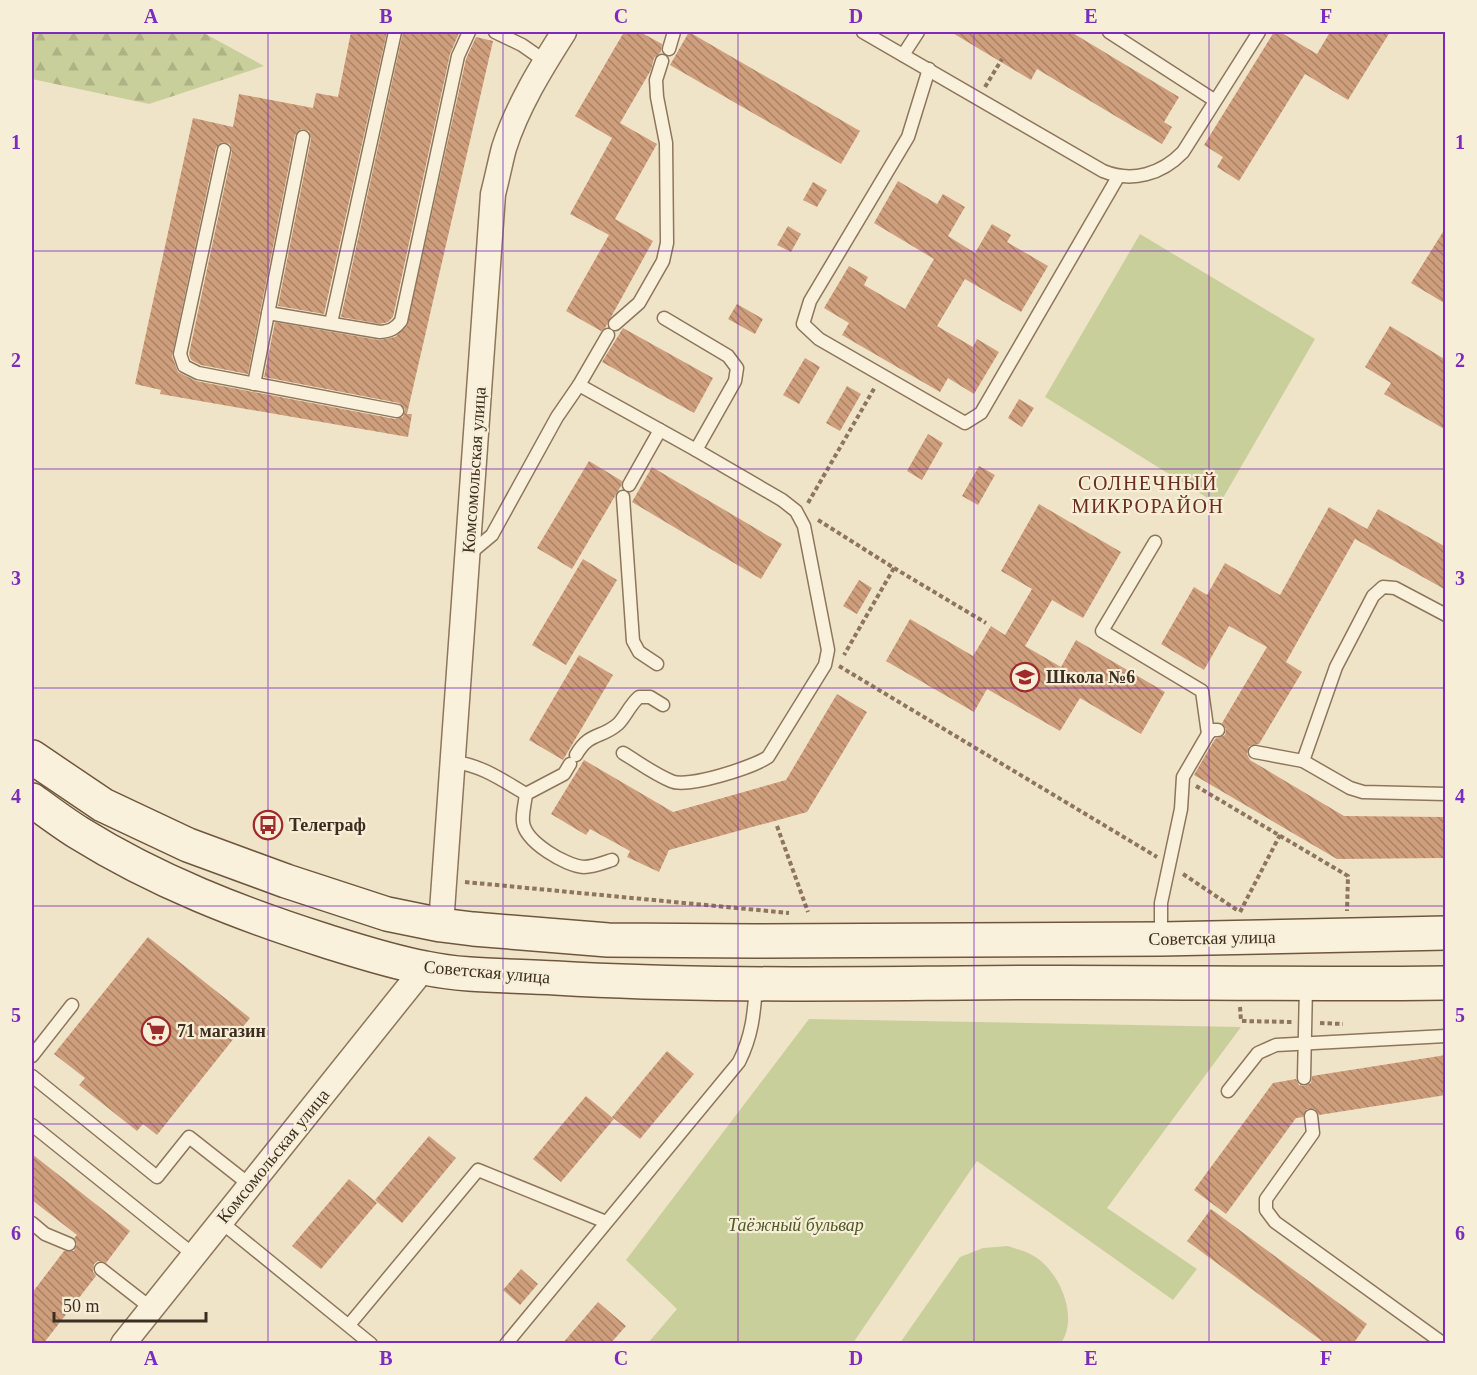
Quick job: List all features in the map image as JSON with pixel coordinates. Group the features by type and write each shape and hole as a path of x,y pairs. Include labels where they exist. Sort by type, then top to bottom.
{"street":[{"name":"Комсомольская улица","path":"441,925 493,194 504,147 524,101 545,61 564,32"},
{"name":"Советская улица","path":"32,757 103,805 188,845 286,881 387,914 473,929 608,940 1161,939 1446,933"},
{"name":"Советская улица","path":"32,800 80,833 188,890 260,920 424,968 635,983 980,982 1306,985 1446,983"},
{"path":"980,940 980,982"},
{"name":"Комсомольская улица","path":"123,1344 424,968"}],"lane":[{"path":"331,323 395,32"},
{"path":"268,313 380,332 389,331 401,321 458,56 469,32"},
{"path":"495,32 522,45 545,61"},
{"path":"669,49 674,32"},
{"path":"863,32 1103,171 1118,177 1146,174 1173,163 1183,152 1259,32"},
{"path":"903,55 918,32"},
{"path":"1109,32 1214,100"},
{"path":"615,324 639,303 663,261 667,243 666,143 656,80 662,61"},
{"path":"929,69 908,137 810,301 803,324 819,339 965,423 981,413 1118,177"},
{"path":"254,384 303,137"},
{"path":"224,150 180,354 184,366 198,373 397,411"},
{"path":"664,318 728,356 737,368 735,381 696,450"},
{"path":"468,555 492,536 557,417 608,335"},
{"path":"579,385 783,500 796,511 804,526 828,650 825,665 768,757 757,765 687,784 672,782 623,753"},
{"path":"657,664 639,652 633,640 626,491 660,430"},
{"path":"1155,542 1102,631 1203,691 1213,732 1183,777 1181,809 1161,903 1161,939"},
{"path":"1303,761 1336,667 1372,596 1383,587 1395,588 1446,615"},
{"path":"526,794 564,774 583,743 612,729 620,722 629,706 639,697 650,697 663,705"},
{"path":"1255,752 1303,761 1350,788 1363,792 1446,794"},
{"path":"454,762 469,764 487,771 526,794"},
{"path":"526,794 523,822 533,842 573,866 588,867 612,860"},
{"path":"507,1344 739,1062 748,1044 756,984"},
{"path":"1304,1078 1306,985"},
{"path":"32,1056 72,1005"},
{"path":"1228,1091 1258,1053 1276,1045 1446,1036"},
{"path":"32,1076 158,1177 189,1137 250,1185"},
{"path":"1311,1116 1313,1133 1266,1199 1266,1210 1275,1222 1444,1344"},
{"path":"32,1125 194,1255"},
{"path":"349,1325 478,1170 606,1222"},
{"path":"221,1222 371,1344"},
{"path":"32,1223 45,1234 69,1244"},
{"path":"101,1269 151,1308"}],"path":[{"path":"984,90 1002,59"},
{"path":"804,512 882,375"},
{"path":"783,500 986,623"},
{"path":"844,656 894,568"},
{"path":"838,665 1169,864 1240,912"},
{"path":"1183,777 1348,876 1347,912"},
{"path":"777,826 808,912"},
{"path":"1240,912 1280,835"},
{"path":"444,880 788,913 819,912"},
{"path":"1228,912 1240,912"}],"green space":[{"path":"32,32 202,32 264,66 149,104 32,79"},
{"path":"1140,234 1315,339 1219,505 1045,397"},
{"name":"Таёжный бульвар","path":"809,1019 1241,1027 1107,1208 1197,1269 1173,1300 977,1161 853,1343 648,1343 677,1309 626,1260"},
{"path":"1008,1246 1040,1260 1057,1281 1067,1306 1068,1320 1061,1343 900,1343 960,1257 983,1248"}],"building":[{"path":"351,32 387,32 324,314 278,306 311,139 309,131 301,129 295,135 248,374 201,365 191,360 189,354 232,152 230,144 222,142 216,148 172,356 178,372 196,381 395,419 403,417 405,409 399,403 264,377 275,322 379,340 395,337 407,326 466,59 476,37 493,41 407,414 412,414 408,437 160,394 161,390 135,384 193,118 233,127 239,94 313,108 316,93 338,97"},
{"path":"403,32 459,33 450,54 393,317 388,322 380,324 341,317"},
{"path":"624,32 640,32 662,44 661,52 654,58 651,70 620,123 657,144 615,219 653,241 605,328 601,331 566,311 609,235 570,214 612,138 575,116"},
{"path":"689,32 860,131 841,164 670,65"},
{"path":"951,32 1071,32 1179,97 1164,122 1172,127 1162,144 1037,69 1031,80"},
{"path":"1274,32 1280,32 1317,54 1330,32 1390,32 1348,100 1305,74 1239,181 1217,167 1223,157 1204,145"},
{"path":"898,181 937,204 943,194 965,207 948,236 975,253 992,224 1011,235 1007,242 1048,266 1021,312 965,279 937,326 973,347 977,339 999,352 974,394 948,378 940,392 842,335 849,323 824,308 849,266 868,277 864,285 905,309 934,259 874,223"},
{"path":"813,182 827,190 817,207 803,200"},
{"path":"788,226 801,234 791,252 777,245"},
{"path":"1446,227 1446,304 1411,283"},
{"path":"737,304 763,319 755,334 728,319"},
{"path":"1390,326 1446,360 1446,430 1384,394 1391,383 1365,367"},
{"path":"623,328 713,378 694,413 602,362"},
{"path":"805,358 820,367 799,404 783,395"},
{"path":"847,386 861,394 840,431 826,423"},
{"path":"1019,399 1034,408 1022,427 1008,418"},
{"path":"928,434 943,443 922,480 907,471"},
{"path":"589,461 622,481 572,569 537,548"},
{"path":"979,466 995,475 978,505 962,496"},
{"path":"652,467 782,544 761,579 632,502"},
{"path":"1039,504 1121,552 1083,618 1052,600 1025,646 1061,667 1076,640 1165,692 1141,734 1080,698 1060,731 987,689 974,712 886,661 910,619 973,656 991,626 1005,635 1032,589 1001,571"},
{"path":"1329,507 1367,529 1378,509 1446,547 1446,590 1355,539 1286,662 1302,672 1259,744 1249,746 1247,754 1250,760 1344,816 1446,817 1446,858 1337,859 1194,775 1215,739 1225,735 1226,729 1222,723 1267,647 1229,626 1204,670 1161,644 1194,587 1207,595 1225,563 1280,595"},
{"path":"583,559 617,580 566,665 532,645"},
{"path":"859,580 872,588 857,614 843,606"},
{"path":"579,655 613,675 563,760 529,740"},
{"path":"837,694 867,712 807,812 669,850 659,872 627,857 630,851 590,829 586,835 551,814 584,760 673,812 786,780"},
{"path":"148,937 250,1018 157,1135 143,1124 137,1131 79,1085 85,1078 54,1054"},
{"path":"667,1051 694,1074 640,1139 612,1117"},
{"path":"1446,1055 1446,1095 1319,1115 1315,1109 1307,1109 1303,1117 1296,1118 1226,1214 1194,1190 1273,1083 1296,1079 1299,1085 1304,1086 1311,1083 1312,1076"},
{"path":"586,1096 614,1119 561,1182 533,1159"},
{"path":"429,1136 456,1158 402,1223 375,1200"},
{"path":"32,1154 130,1231 106,1263 98,1261 94,1264 93,1272 96,1276 43,1344 32,1344 32,1293 64,1251 74,1251 77,1244 74,1238 77,1235 32,1200"},
{"path":"349,1179 377,1203 321,1269 292,1246"},
{"path":"1211,1209 1367,1324 1353,1344 1326,1344 1187,1241"},
{"path":"521,1269 538,1284 520,1305 503,1290"},
{"path":"598,1302 626,1326 610,1344 562,1344"}],"place":[{"name":"Школа №6","path":"1025,677"},
{"name":"Телеграф","path":"268,825"},
{"name":"71 магазин","path":"156,1031"}],"district":[{"name":"СОЛНЕЧНЫЙ МИКРОРАЙОН","path":"1148,494"}]}
